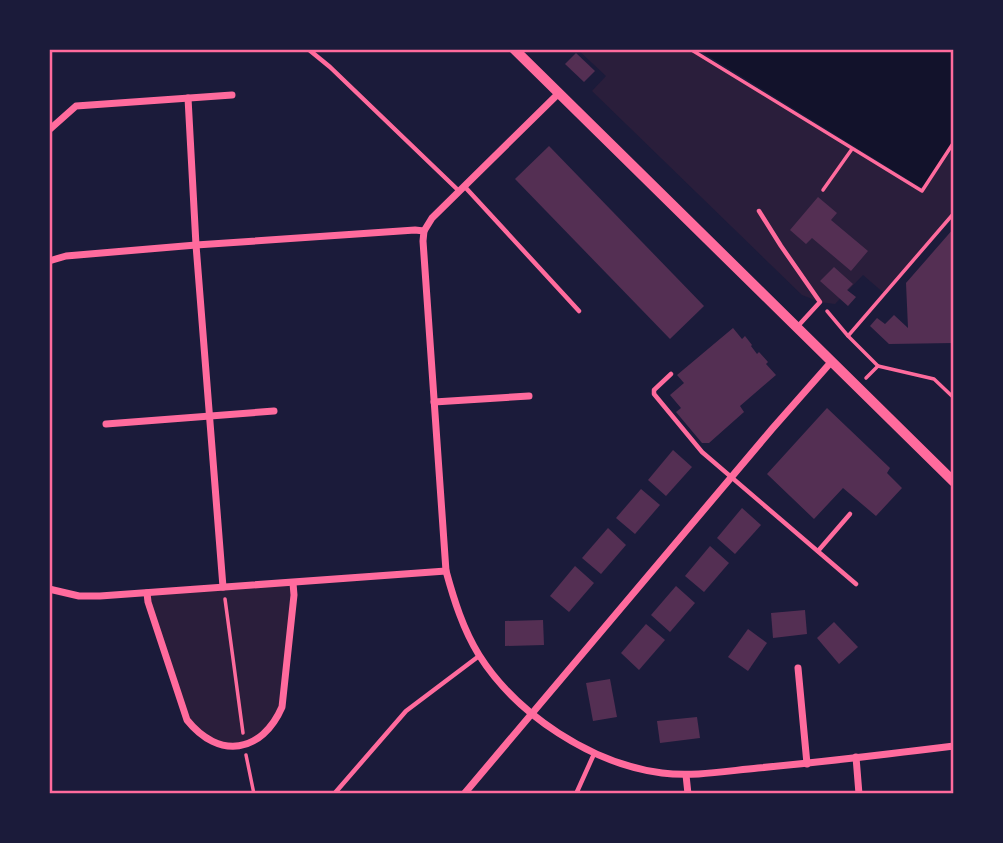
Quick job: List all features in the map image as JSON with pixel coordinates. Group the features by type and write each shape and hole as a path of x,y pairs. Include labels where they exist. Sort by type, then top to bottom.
{"street":[{"path":"514,49 954,482"},
{"path":"559,93 432,218 424,231 446,571 459,613 480,656 503,686 532,713 563,736 594,754 640,770 686,775 954,746"},
{"path":"49,130 76,106 232,95"},
{"path":"188,98 196,245 223,587"},
{"path":"49,261 66,256 196,245 424,231"},
{"path":"464,794 832,361"},
{"path":"434,402 529,396"},
{"path":"106,424 274,411"},
{"path":"49,589 79,596 147,593 446,571"},
{"path":"147,593 187,720 209,740 222,746 234,747 258,739 277,719 282,707 293,583"},
{"path":"798,668 807,764"},
{"path":"856,757 859,794"},
{"path":"686,775 688,794"}],"lane":[{"path":"308,49 461,189 579,311"},
{"path":"759,211 820,302 797,327"},
{"path":"671,374 654,390 656,398 702,452 856,584"},
{"path":"818,551 850,514"},
{"path":"334,794 406,711 480,656"},
{"path":"576,794 594,754"}],"path":[{"path":"690,49 922,191 954,142"},
{"path":"823,191 852,149"},
{"path":"848,335 954,213"},
{"path":"820,302 878,366 934,379 954,398"},
{"path":"858,387 878,366"},
{"path":"223,587 244,745 254,794"}],"shaded area":[{"path":"577,49 690,49 922,191 952,150 954,213 885,294 863,275 835,304 802,295 592,91 606,76"},
{"path":"697,49 954,49 954,140 925,186 920,187"},
{"path":"293,583 282,707 258,739 222,746 187,720 147,593"}],"building":[{"path":"576,53 595,71 584,82 565,64"},
{"path":"549,146 704,306 670,339 515,179"},
{"path":"818,197 837,213 831,220 868,251 851,271 812,238 806,244 790,230"},
{"path":"954,228 954,343 889,344 870,326 877,318 885,324 894,315 908,328 906,283"},
{"path":"834,267 853,284 847,290 856,297 848,306 820,281"},
{"path":"733,328 742,339 745,336 776,375 740,406 744,412 709,443 702,443 676,412 681,408 670,395 684,383 677,375"},
{"path":"827,408 890,468 887,473 902,488 876,516 843,488 814,519 767,474"},
{"path":"673,450 692,467 666,496 648,480"},
{"path":"641,489 660,505 635,534 616,518"},
{"path":"742,508 761,525 735,554 717,538"},
{"path":"608,528 626,545 601,574 582,558"},
{"path":"710,546 729,563 704,592 685,576"},
{"path":"575,566 594,583 569,612 550,596"},
{"path":"676,586 695,603 670,632 651,615"},
{"path":"805,610 807,634 773,638 771,613"},
{"path":"543,620 544,645 505,646 505,621"},
{"path":"834,622 858,647 839,664 817,638"},
{"path":"646,624 665,640 639,670 621,653"},
{"path":"748,629 767,643 748,671 728,657"},
{"path":"610,679 617,717 593,721 586,683"},
{"path":"697,717 700,738 660,743 657,721"}]}
